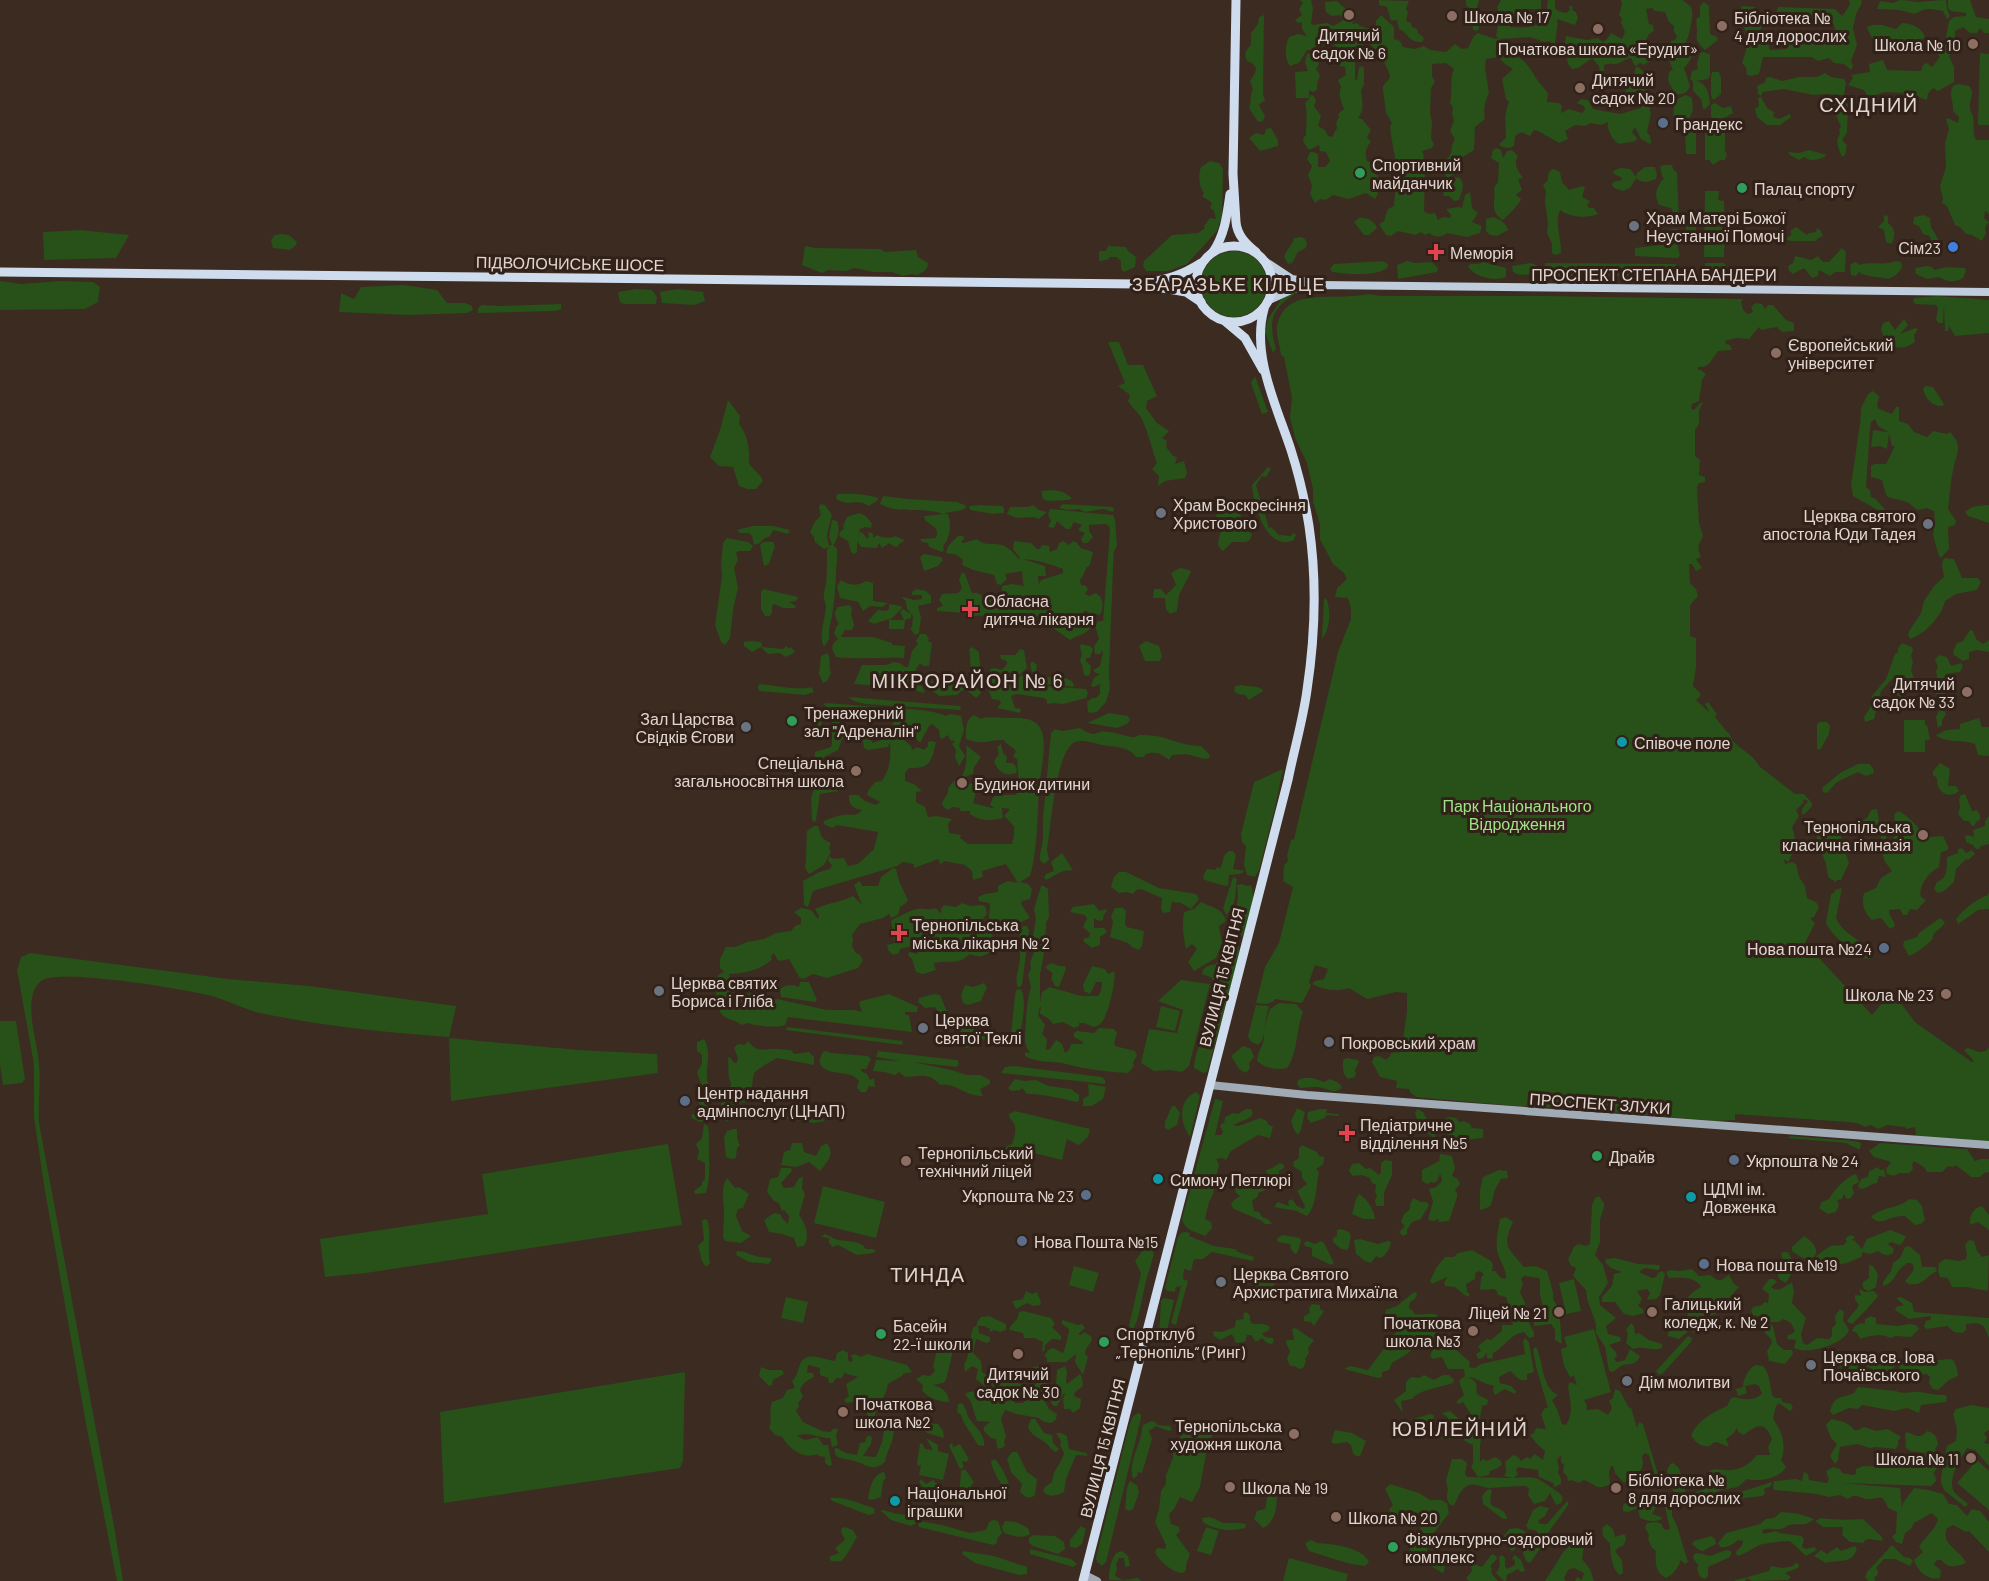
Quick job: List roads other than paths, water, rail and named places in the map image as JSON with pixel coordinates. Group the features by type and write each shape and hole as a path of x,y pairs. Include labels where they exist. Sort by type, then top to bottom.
{"highway":[{"path":"1233,174 1226,224 1220,241 1205,260 1196,280 1201,302 1210,314 1224,321 1241,322 1250,319 1266,304 1272,287 1271,274 1266,262 1243,240 1236,228 1233,174 1236,0"},
{"path":"1213,252 1234,246 1256,252"},
{"name":"ПІДВОЛОЧИСЬКЕ ШОСЕ","path":"1139,284 1187,273 1205,260"},
{"name":"ПІДВОЛОЧИСЬКЕ ШОСЕ","path":"0,272 1139,284 1186,292 1201,302"},
{"name":"ВУЛИЦЯ 15 КВІТНЯ","path":"1084,1578 1210,1085 1307,690 1314,627 1313,561 1309,525 1291,452 1267,377 1259,334 1266,304"},
{"name":"ВУЛИЦЯ 15 КВІТНЯ","path":"1224,321 1245,338 1267,377"}],"main road":[{"name":"ПРОСПЕКТ СТЕПАНА БАНДЕРИ","path":"1266,262 1292,279 1319,285"},
{"name":"ПРОСПЕКТ СТЕПАНА БАНДЕРИ","path":"1266,304 1293,289 1319,285 1989,292"},
{"name":"ПРОСПЕКТ ЗЛУКИ","path":"1210,1085 1307,1095 1989,1145"},
{"path":"1084,1578 1097,1581"}],"place":[{"name":"Дитячий садок № 6","path":"1349,15"},
{"name":"Школа № 17","path":"1452,16"},
{"name":"Бібліотека № 4 для дорослих","path":"1722,26"},
{"name":"Початкова школа «Ерудит»","path":"1598,29"},
{"name":"Школа № 10","path":"1973,44"},
{"name":"Дитячий садок № 20","path":"1580,88"},
{"name":"Грандекс","path":"1663,123"},
{"name":"Спортивний майданчик","path":"1360,173"},
{"name":"Палац спорту","path":"1742,188"},
{"name":"Храм Матері Божої Неустанної Помочі","path":"1634,226"},
{"name":"Сім23","path":"1953,247"},
{"name":"Меморія","path":"1436,252"},
{"name":"Європейський університет","path":"1776,353"},
{"name":"Храм Воскресіння Христового","path":"1161,513"},
{"name":"Церква святого апостола Юди Тадея","path":"1928,524"},
{"name":"Обласна дитяча лікарня","path":"970,609"},
{"name":"Дитячий садок № 33","path":"1967,692"},
{"name":"Тренажерний зал \"Адреналін\"","path":"792,721"},
{"name":"Зал Царства Свідків Єгови","path":"746,727"},
{"name":"Співоче поле","path":"1622,742"},
{"name":"Спеціальна загальноосвітня школа","path":"856,771"},
{"name":"Будинок дитини","path":"962,783"},
{"name":"Тернопільська класична гімназія","path":"1923,835"},
{"name":"Тернопільська міська лікарня № 2","path":"899,933"},
{"name":"Нова пошта №24","path":"1884,948"},
{"name":"Церква святих Бориса і Гліба","path":"659,991"},
{"name":"Школа № 23","path":"1946,994"},
{"name":"Церква святої Теклі","path":"923,1028"},
{"name":"Покровський храм","path":"1329,1042"},
{"name":"Центр надання адмінпослуг (ЦНАП)","path":"685,1101"},
{"name":"Педіатричне відділення №5","path":"1347,1133"},
{"name":"Драйв","path":"1597,1156"},
{"name":"Укрпошта № 24","path":"1734,1160"},
{"name":"Тернопільський технічний ліцей","path":"906,1161"},
{"name":"Симону Петлюрі","path":"1158,1179"},
{"name":"Укрпошта № 23","path":"1086,1195"},
{"name":"ЦДМІ ім. Довженка","path":"1691,1197"},
{"name":"Нова Пошта №15","path":"1022,1241"},
{"name":"Нова пошта №19","path":"1704,1264"},
{"name":"Церква Святого Архистратига Михаїла","path":"1221,1282"},
{"name":"Ліцей № 21","path":"1559,1312"},
{"name":"Галицький коледж, к. № 2","path":"1652,1312"},
{"name":"Початкова школа №3","path":"1473,1331"},
{"name":"Басейн 22-ї школи","path":"881,1334"},
{"name":"Спортклуб „Тернопіль“ (Ринг)","path":"1104,1342"},
{"name":"Дитячий садок № 30","path":"1018,1354"},
{"name":"Церква св. Іова Почаївського","path":"1811,1365"},
{"name":"Дім молитви","path":"1627,1381"},
{"name":"Початкова школа №2","path":"843,1412"},
{"name":"Тернопільська художня школа","path":"1294,1434"},
{"name":"Школа № 11","path":"1971,1458"},
{"name":"Школа № 19","path":"1230,1487"},
{"name":"Бібліотека № 8 для дорослих","path":"1616,1488"},
{"name":"Національної іграшки","path":"895,1501"},
{"name":"Школа № 20","path":"1336,1517"},
{"name":"Фізкультурно-оздоровчий комплекс","path":"1393,1547"}],"district":[{"name":"СХІДНИЙ","path":"1869,104"},
{"name":"ЗБАРАЗЬКЕ КІЛЬЦЕ","path":"1229,284"},
{"name":"МІКРОРАЙОН № 6","path":"968,680"},
{"name":"ТИНДА","path":"928,1274"},
{"name":"ЮВІЛЕЙНИЙ","path":"1460,1428"}],"park label":[{"name":"Парк Національного Відродження","path":"1517,814"}]}
